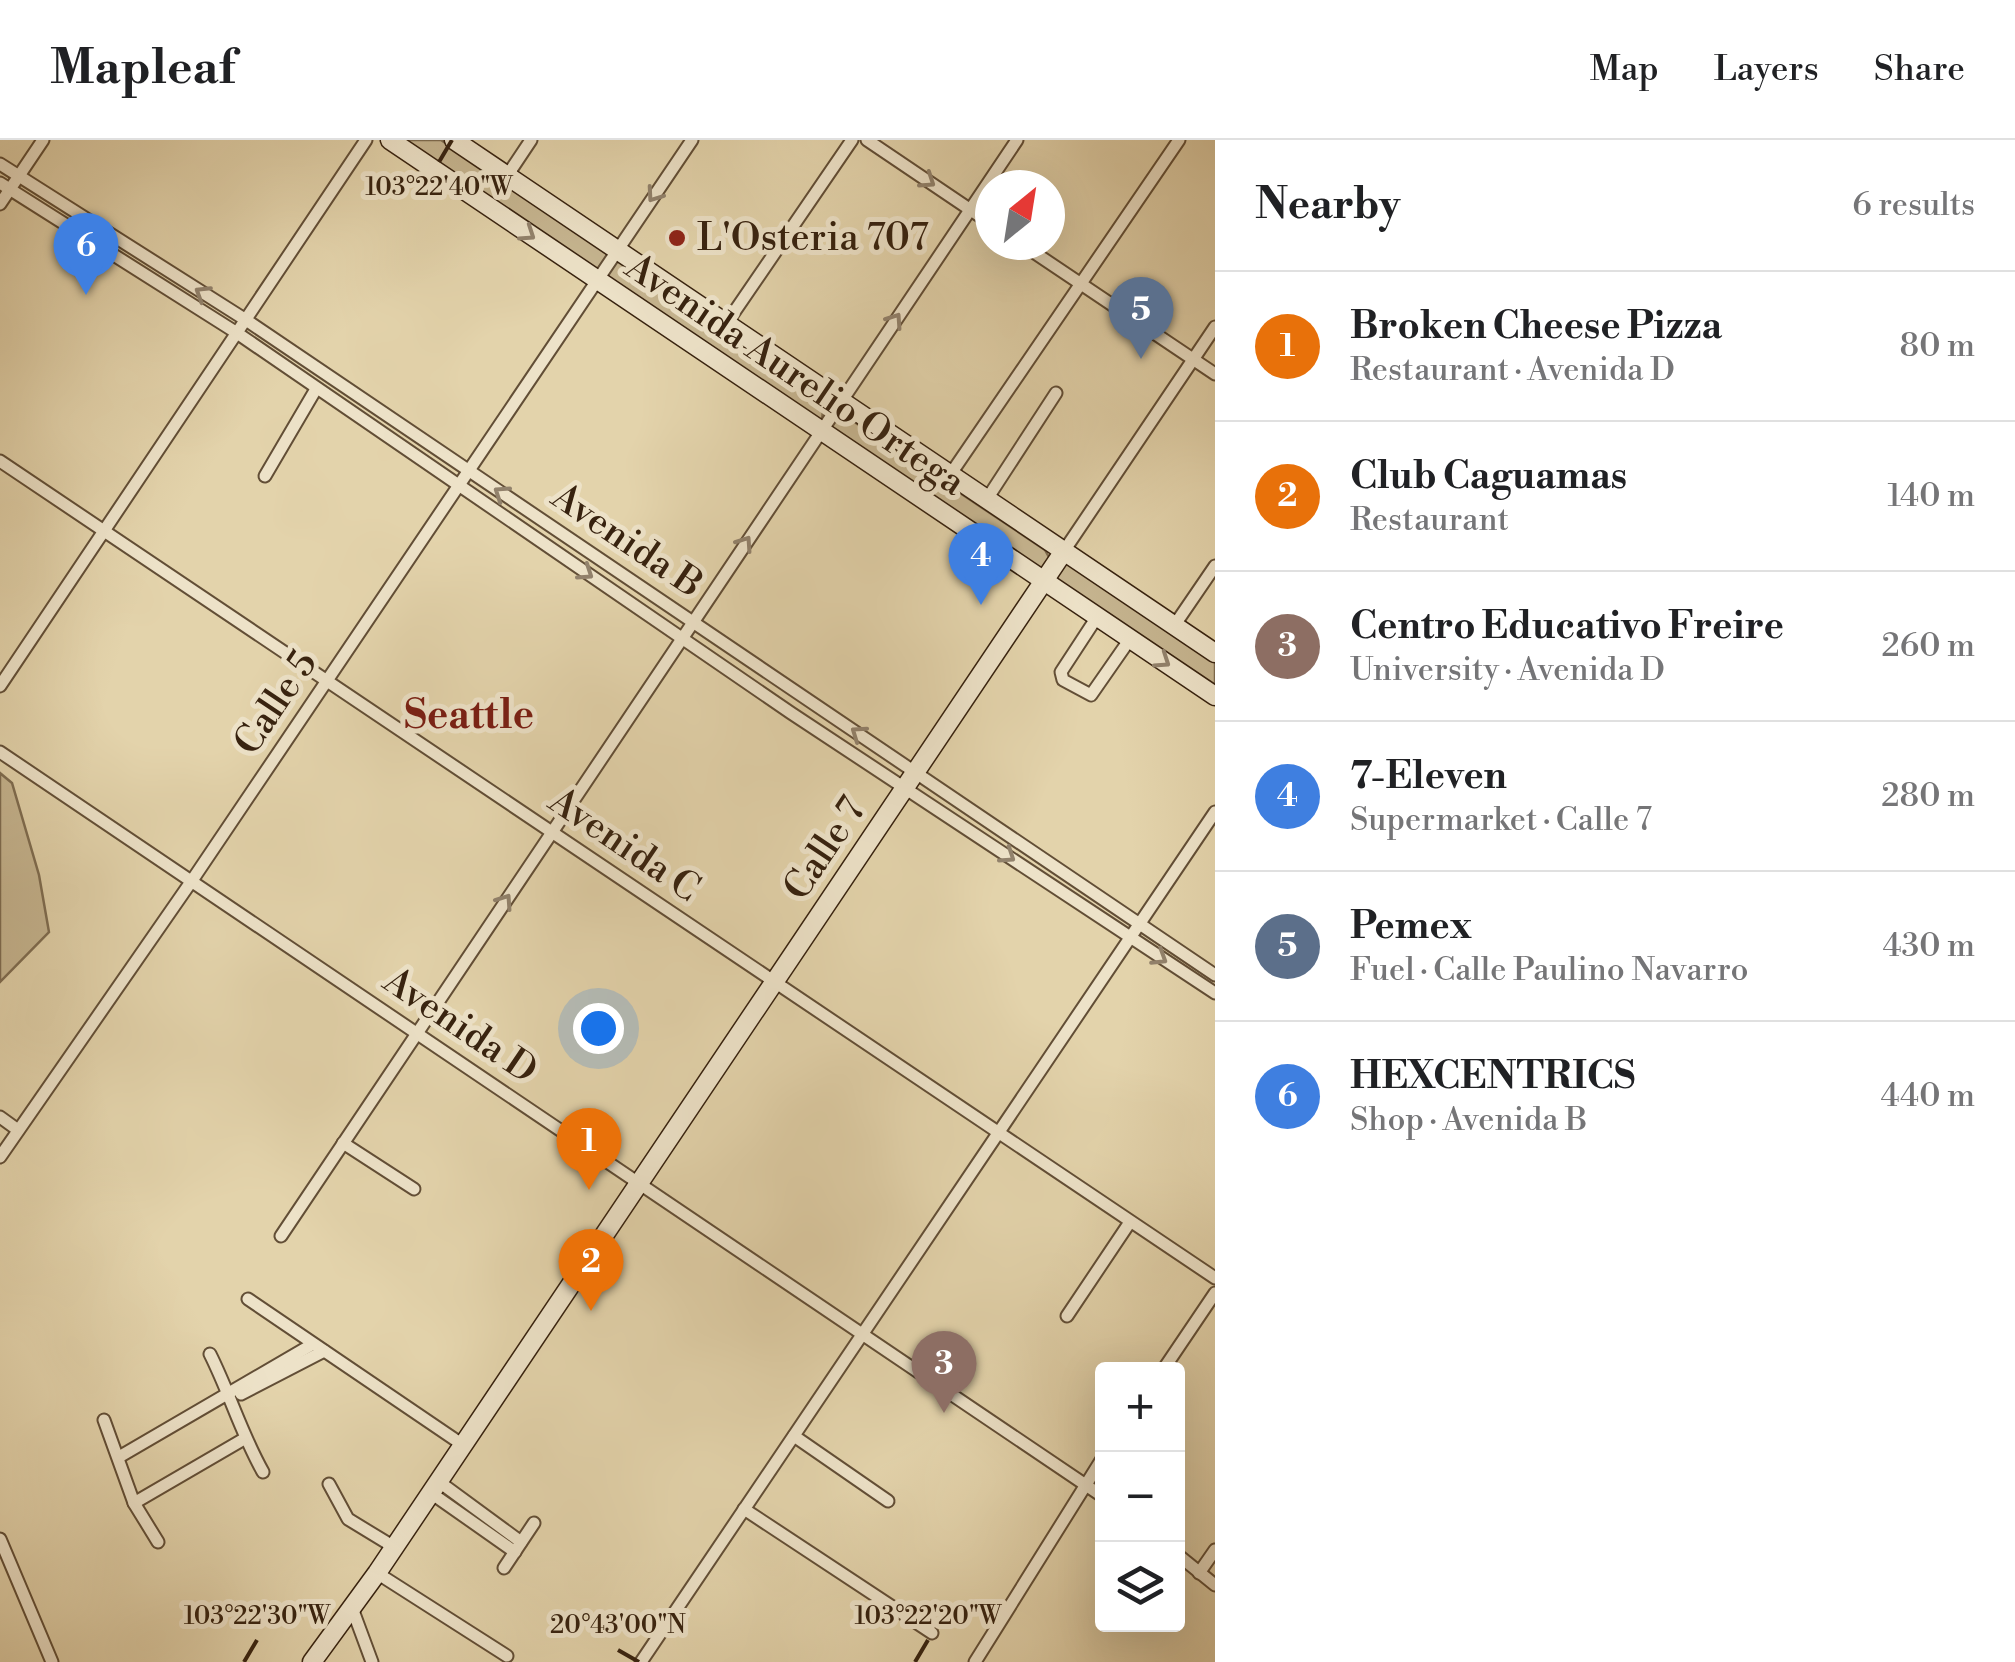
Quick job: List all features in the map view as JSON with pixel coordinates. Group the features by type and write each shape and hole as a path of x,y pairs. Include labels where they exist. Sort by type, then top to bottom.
{"main road":[{"name":"Avenida Aurelio Ortega","path":"390,140 1215,696"},
{"name":"Avenida Aurelio Ortega","path":"454,140 1215,653"},
{"name":"Calle 7","path":"312,1662 394,1547 1064,551"}],"street":[{"path":"0,204 5,186 18,177 43,140"},
{"path":"0,686 366,140"},
{"path":"507,176 531,140"},
{"name":"Calle 5","path":"0,1156 193,879 692,140"},
{"path":"726,324 852,140"},
{"path":"866,140 975,213"},
{"path":"280,1236 1017,140"},
{"path":"950,475 1179,140"},
{"name":"Avenida B","path":"0,164 246,320 692,621 1036,875 1215,993"},
{"name":"Avenida B","path":"5,186 236,333 681,638 1045,862 1215,975"},
{"path":"1045,260 1215,374"},
{"path":"1064,551 1215,327"},
{"path":"265,476 316,389"},
{"path":"986,499 1056,393"},
{"path":"372,427 382,413"},
{"name":"Avenida C","path":"0,462 1215,1278"},
{"path":"1174,626 1215,566"},
{"path":"1098,617 1061,672 1063,680 1091,695 1130,638"},
{"name":"Avenida D","path":"0,752 1095,1491"},
{"path":"641,1662 1215,812"},
{"path":"1036,875 1045,862"},
{"path":"0,1117 18,1130"},
{"path":"343,1142 414,1188"},
{"path":"1067,1316 1130,1222"},
{"path":"1168,1362 1215,1293"},
{"path":"248,1299 462,1445"},
{"path":"119,1457 319,1347"},
{"path":"210,1354 244,1439 264,1472"},
{"path":"104,1420 134,1503 158,1542"},
{"path":"794,1436 888,1501"},
{"path":"134,1503 244,1439"},
{"path":"975,1662 1095,1469"},
{"path":"329,1484 348,1518 394,1547"},
{"path":"434,1487 518,1547"},
{"path":"744,1509 932,1632"},
{"path":"504,1568 534,1524"},
{"path":"0,1538 52,1662"},
{"path":"1199,1572 1215,1550"},
{"path":"1185,1561 1215,1585"},
{"path":"377,1572 506,1656"},
{"path":"352,1608 372,1662"}],"shaded area":[{"path":"392,140 441,140 824,401 822,420 812,424"},
{"path":"841,413 1045,550 1050,559 1041,573 827,434 830,419"},
{"path":"1070,561 1215,656 1215,695 1046,581 1051,566"},
{"path":"0,773 12,783 39,875 49,932 0,982"}],"place":[{"name":"L'Osteria 707","path":"677,238"},
{"name":"HEXCENTRICS","path":"86,295"},
{"name":"Pemex","path":"1141,359"},
{"name":"7-Eleven","path":"981,605"},
{"name":"Broken Cheese Pizza","path":"589,1190"},
{"name":"Club Caguamas","path":"591,1311"},
{"name":"Centro Educativo Freire","path":"944,1413"}],"district":[{"name":"Seattle","path":"469,716"}]}
